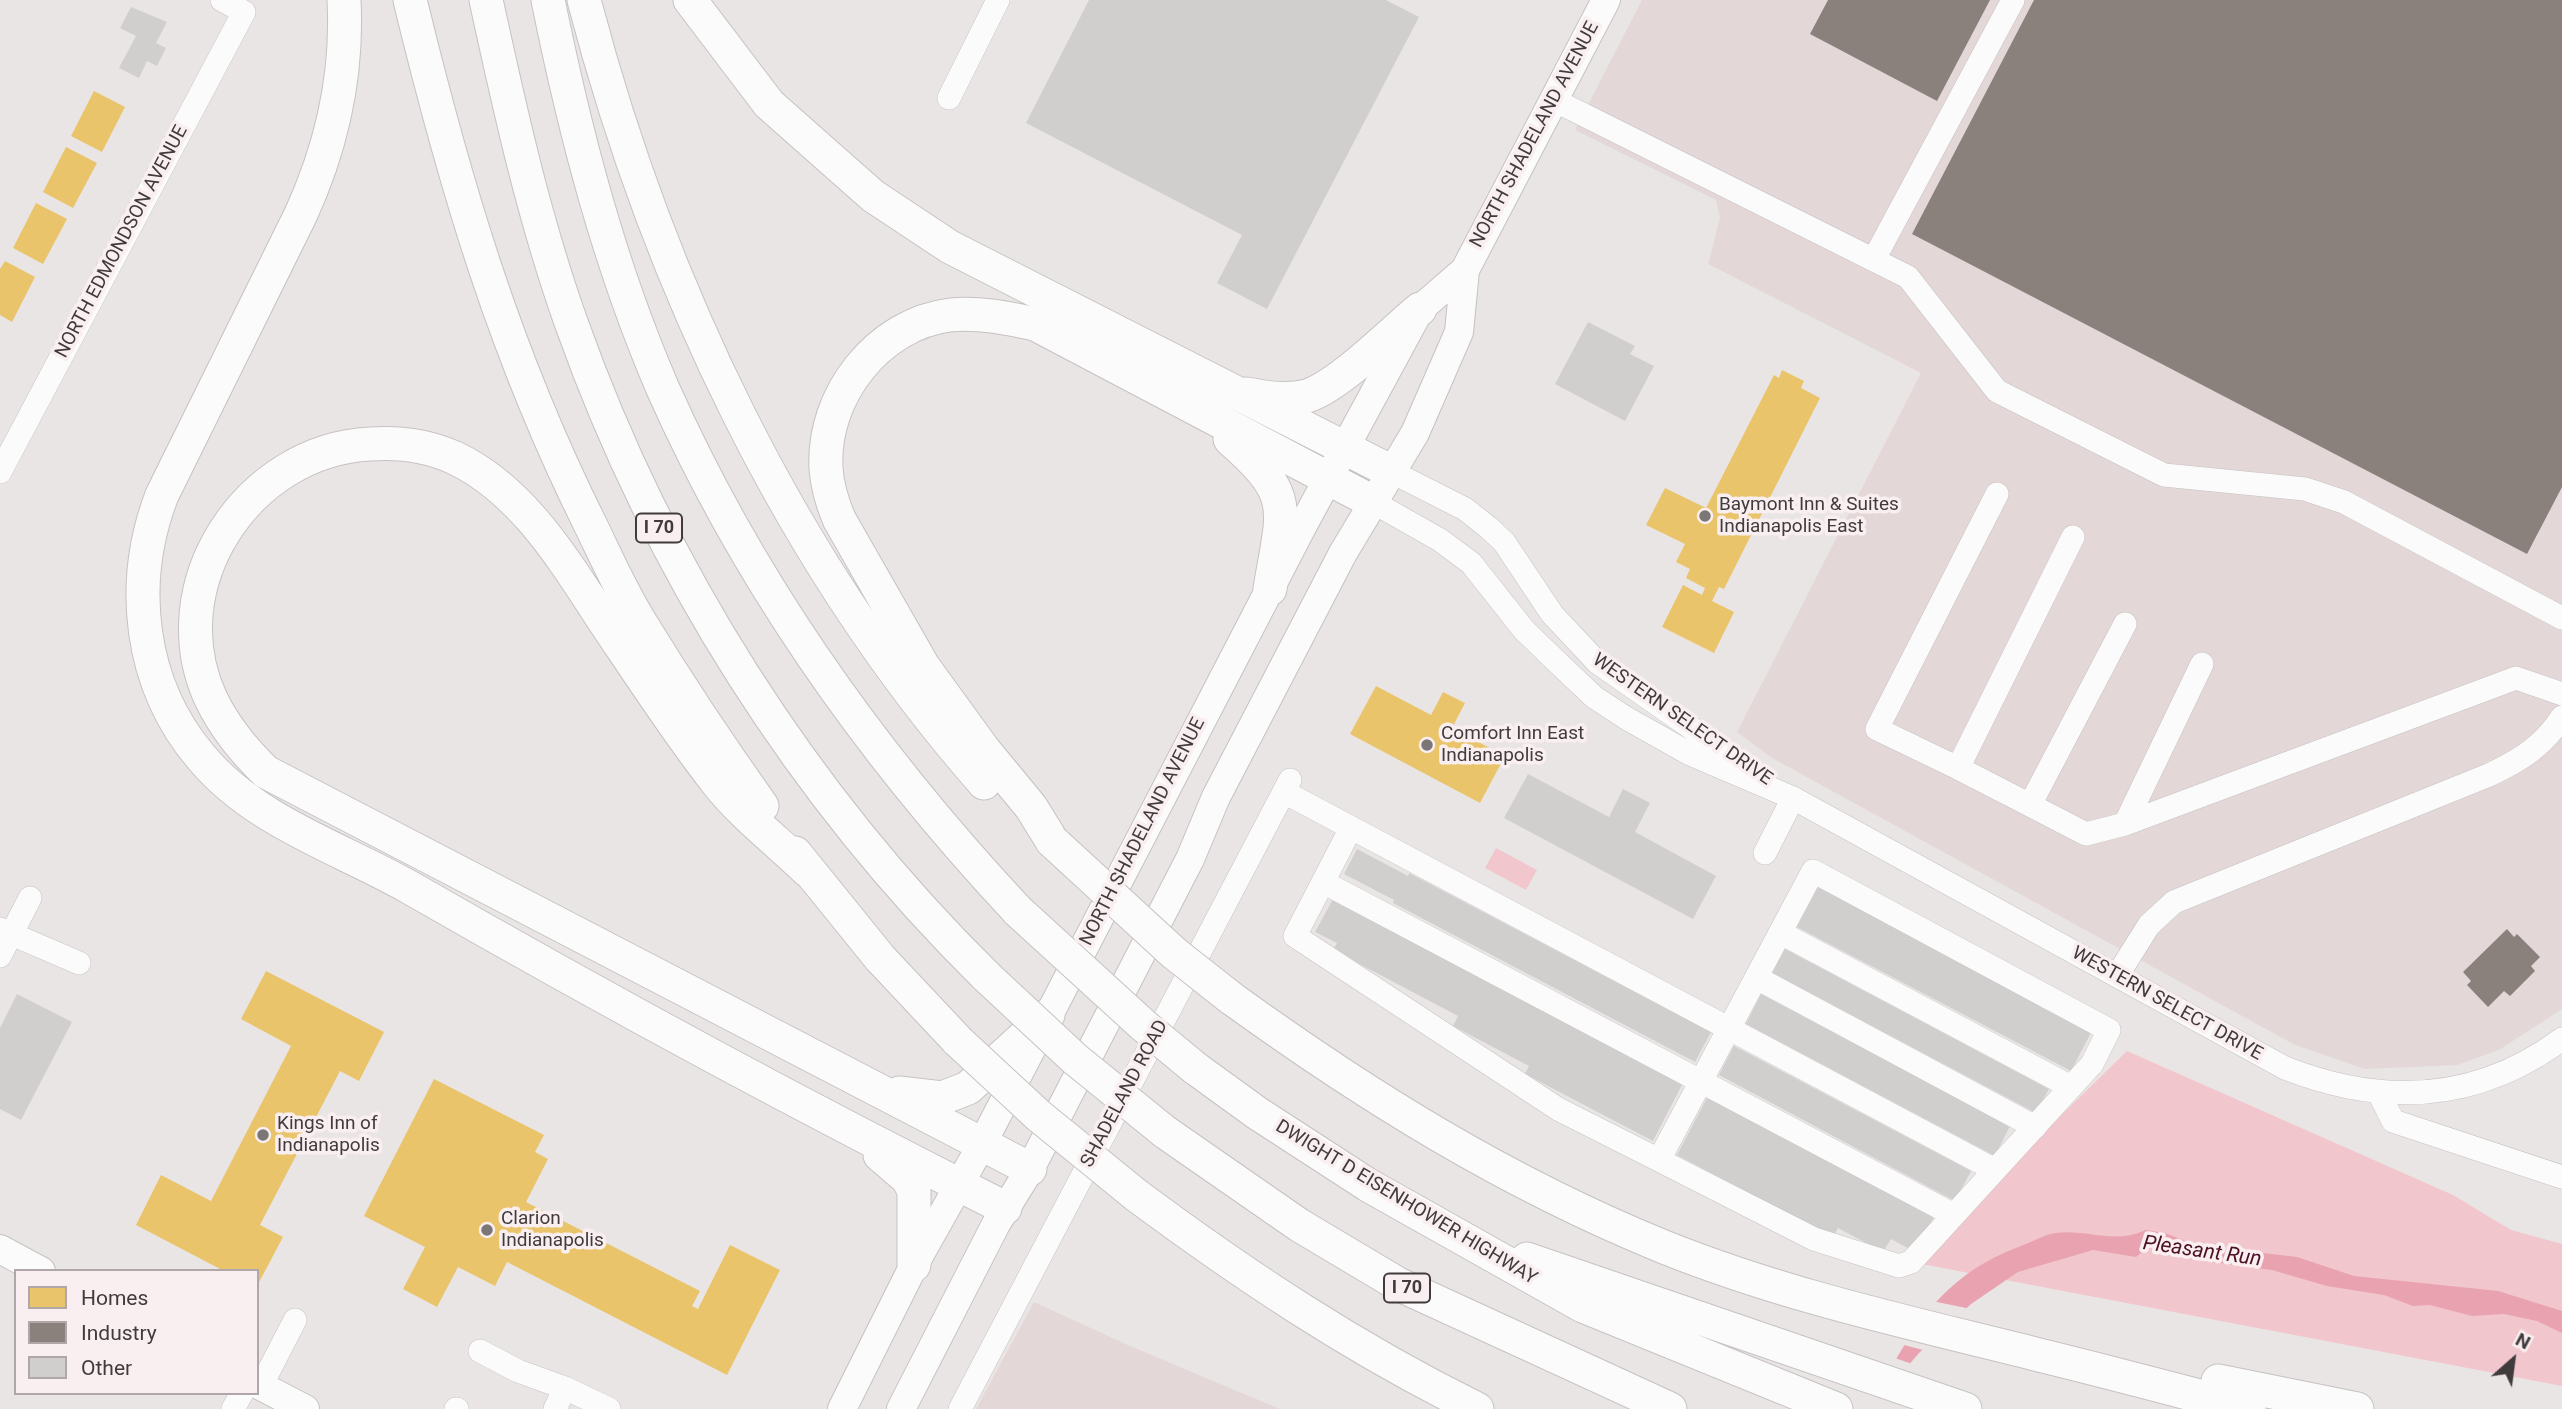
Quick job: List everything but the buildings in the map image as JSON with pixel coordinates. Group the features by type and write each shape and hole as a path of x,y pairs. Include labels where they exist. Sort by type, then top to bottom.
{"highway":[{"path":"344,0 341,81 333,126 319,172 302,214 162,495 150,530 143,575 143,612 150,657 162,692 178,725 199,755 231,788 268,815 407,886 501,942 855,1132 1005,1208"},
{"path":"410,0 454,177 483,268 539,415 569,483 641,624 697,714 808,871 880,958 958,1041 1038,1116 1136,1195 1223,1259 1306,1313 1395,1368 1477,1409"},
{"name":"I 70","path":"486,0 517,140 554,270 607,417 646,503 703,608 790,745 891,874 987,977 1075,1059 1165,1132 1299,1225 1398,1284 1670,1409"},
{"name":"DWIGHT D EISENHOWER HIGHWAY","path":"548,0 586,169 611,248 662,387 709,486 759,577 849,707 928,808 1018,911 1143,1026 1195,1068 1297,1141 1583,1306 1836,1409"},
{"path":"584,0 606,82 671,262 736,404 806,539 862,627 936,727 1016,820 1052,841 1126,911 1231,998 1383,1104 1576,1207 1709,1264 1864,1313 2249,1409"},
{"path":"690,0 769,104 882,203 950,247 1223,389 1338,464 1373,502"},
{"path":"1223,389 1271,399 1306,396 1333,384 1420,309"},
{"path":"1052,841 1031,807 984,750 923,666 842,528 830,494 826,466 835,412 857,371 891,339 924,323 969,314 1035,324 1195,407 1338,464 1392,472"},
{"path":"1195,407 1259,464 1278,494 1280,524 1270,589"},
{"path":"808,871 717,783 555,548 511,497 474,469 443,453 410,445 387,443 330,449 288,467 268,480 243,504 223,532 208,563 199,597 197,631 201,666 221,720 242,748 267,772 306,795 884,1091 1030,1169"},
{"path":"884,1091 942,1098 968,1088 1048,1015"},
{"path":"855,1132 908,1179 914,1191 914,1265"},
{"path":"1461,1238 1594,1279 1958,1406"},
{"path":"2036,1354 2178,1373 2357,1409"}],"main road":[{"name":"NORTH SHADELAND AVENUE","path":"842,1409 914,1265 982,1144 1270,589 1420,309 1465,270 1606,0"},
{"name":"NORTH SHADELAND AVENUE","path":"901,1409 1005,1208 1030,1169 1190,859 1216,797 1343,552 1415,433 1459,332 1465,270"},
{"path":"0,1249 37,1269"},
{"path":"259,1390 305,1409"}],"street":[{"name":"NORTH EDMONDSON AVENUE","path":"0,472 244,12 222,0"},
{"path":"949,98 998,0"},
{"path":"1874,259 2013,0"},
{"path":"1554,100 1908,277 1997,390 2164,475 2305,489 2344,502 2562,618"},
{"name":"WESTERN SELECT DRIVE","path":"1392,472 1440,496 1483,523 1503,542 1552,614 1597,662 1793,799"},
{"path":"1997,494 1877,729 2086,834 2125,824 2515,678 2562,694"},
{"name":"WESTERN SELECT DRIVE","path":"1373,502 1440,540 1471,563 1524,630 1594,697 1690,754 1793,799 2285,1068 2325,1084 2379,1093 2426,1093 2468,1085 2510,1070 2562,1039"},
{"path":"1958,768 2073,537"},
{"path":"2030,805 2125,624"},
{"path":"2125,824 2202,664"},
{"path":"2118,976 2149,925 2174,902 2522,760 2548,739 2562,717"},
{"name":"SHADELAND ROAD","path":"960,1409 1287,785 1351,828"},
{"path":"1765,853 1793,799"},
{"path":"1659,1160 1701,1081 1729,1029 1757,978 1781,933 1813,871 2109,1030 2092,1064 1911,1262 1899,1266 1814,1239 1558,1109 1295,936 1351,828 1729,1029 1995,1170"},
{"path":"1323,882 1954,1215"},
{"path":"0,956 6,932 30,898"},
{"path":"6,932 79,963"},
{"path":"1781,933 2071,1087"},
{"path":"1757,978 2035,1127"},
{"path":"2379,1093 2393,1121 2562,1177"},
{"path":"259,1378 295,1320"},
{"path":"480,1352 609,1409"},
{"path":"555,1409 565,1388"},
{"path":"233,1409 246,1395"}],"shaded area":[{"path":"1642,0 2562,0 2562,1009 2499,1050 2457,1065 2365,1069 2295,1045 1772,758 1737,732 1921,373 1708,264 1720,218 1716,200 1575,130"},
{"path":"1496,848 1537,870 1526,890 1485,868"},
{"path":"2127,1051 2453,1195 2511,1230 2562,1244 2562,1386 1911,1262"},
{"path":"1034,1302 1130,1346 1280,1409 976,1409"}],"water":[{"name":"Pleasant Run","path":"2145,1230 2165,1233 2195,1245 2297,1257 2354,1276 2498,1291 2562,1311 2562,1333 2537,1321 2504,1314 2472,1316 2430,1305 2413,1306 2384,1295 2327,1286 2272,1270 2190,1259 2151,1245 2136,1257 2093,1250 2018,1272 1971,1304 1919,1353 1871,1409 1913,1332 1947,1291 1968,1274 1992,1259 2052,1234 2067,1232 2123,1236"}],"pier":[{"path":"1932,1301 1971,1309 1927,1351 1900,1344"},
{"path":"1892,1357 1915,1365 1875,1409 1842,1409"}],"place":[{"name":"Baymont Inn & Suites Indianapolis East","path":"1705,516"},
{"name":"Comfort Inn East Indianapolis","path":"1427,745"},
{"name":"Kings Inn of Indianapolis","path":"263,1135"},
{"name":"Clarion Indianapolis","path":"487,1230"}]}
